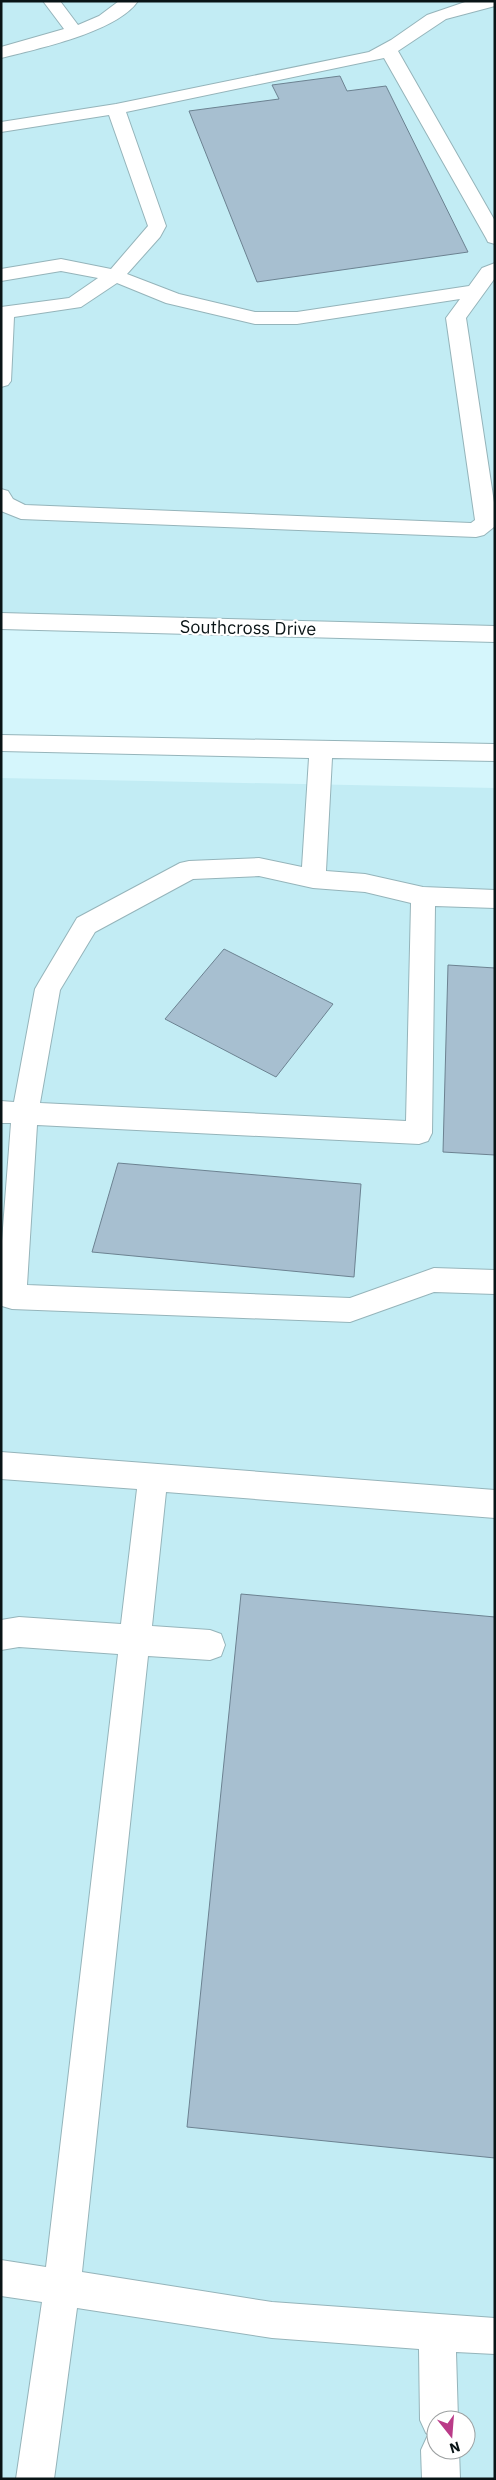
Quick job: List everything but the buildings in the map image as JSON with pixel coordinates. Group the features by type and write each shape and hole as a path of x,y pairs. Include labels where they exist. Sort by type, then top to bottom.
{"street":[{"path":"51,1 75,32"},
{"path":"1,53 75,32 105,20 130,1"},
{"path":"1,127 116,108 374,56 389,51 434,19 462,8 492,1"},
{"path":"389,51 495,238"},
{"path":"1,381 3,313 74,303 115,276 157,226 116,108"},
{"path":"1,275 61,265 115,276 189,304 255,318 297,318 474,291"},
{"path":"1,496 5,504 21,512 476,530 486,522 456,318 489,272 495,269"},
{"name":"Southcross Drive","path":"1,621 495,634"},
{"path":"1,743 495,753"},
{"path":"313,879 320,749"},
{"path":"495,899 423,896 364,883 313,879 259,867 189,870 86,925 48,989 13,1112 12,1297 350,1310 434,1280 495,1282"},
{"path":"13,1112 419,1133 423,896"},
{"path":"1,1465 495,1504"},
{"path":"35,2479 62,2287 153,1477"},
{"path":"1,1634 19,1632 210,1646"},
{"path":"1,2278 272,2320 495,2336"},
{"path":"437,2332 439,2410"},
{"path":"440,2460 441,2479"}],"shaded area":[{"path":"1,1 495,1 495,635 1,621"},
{"path":"1,778 495,788 495,2479 1,2479"}]}
